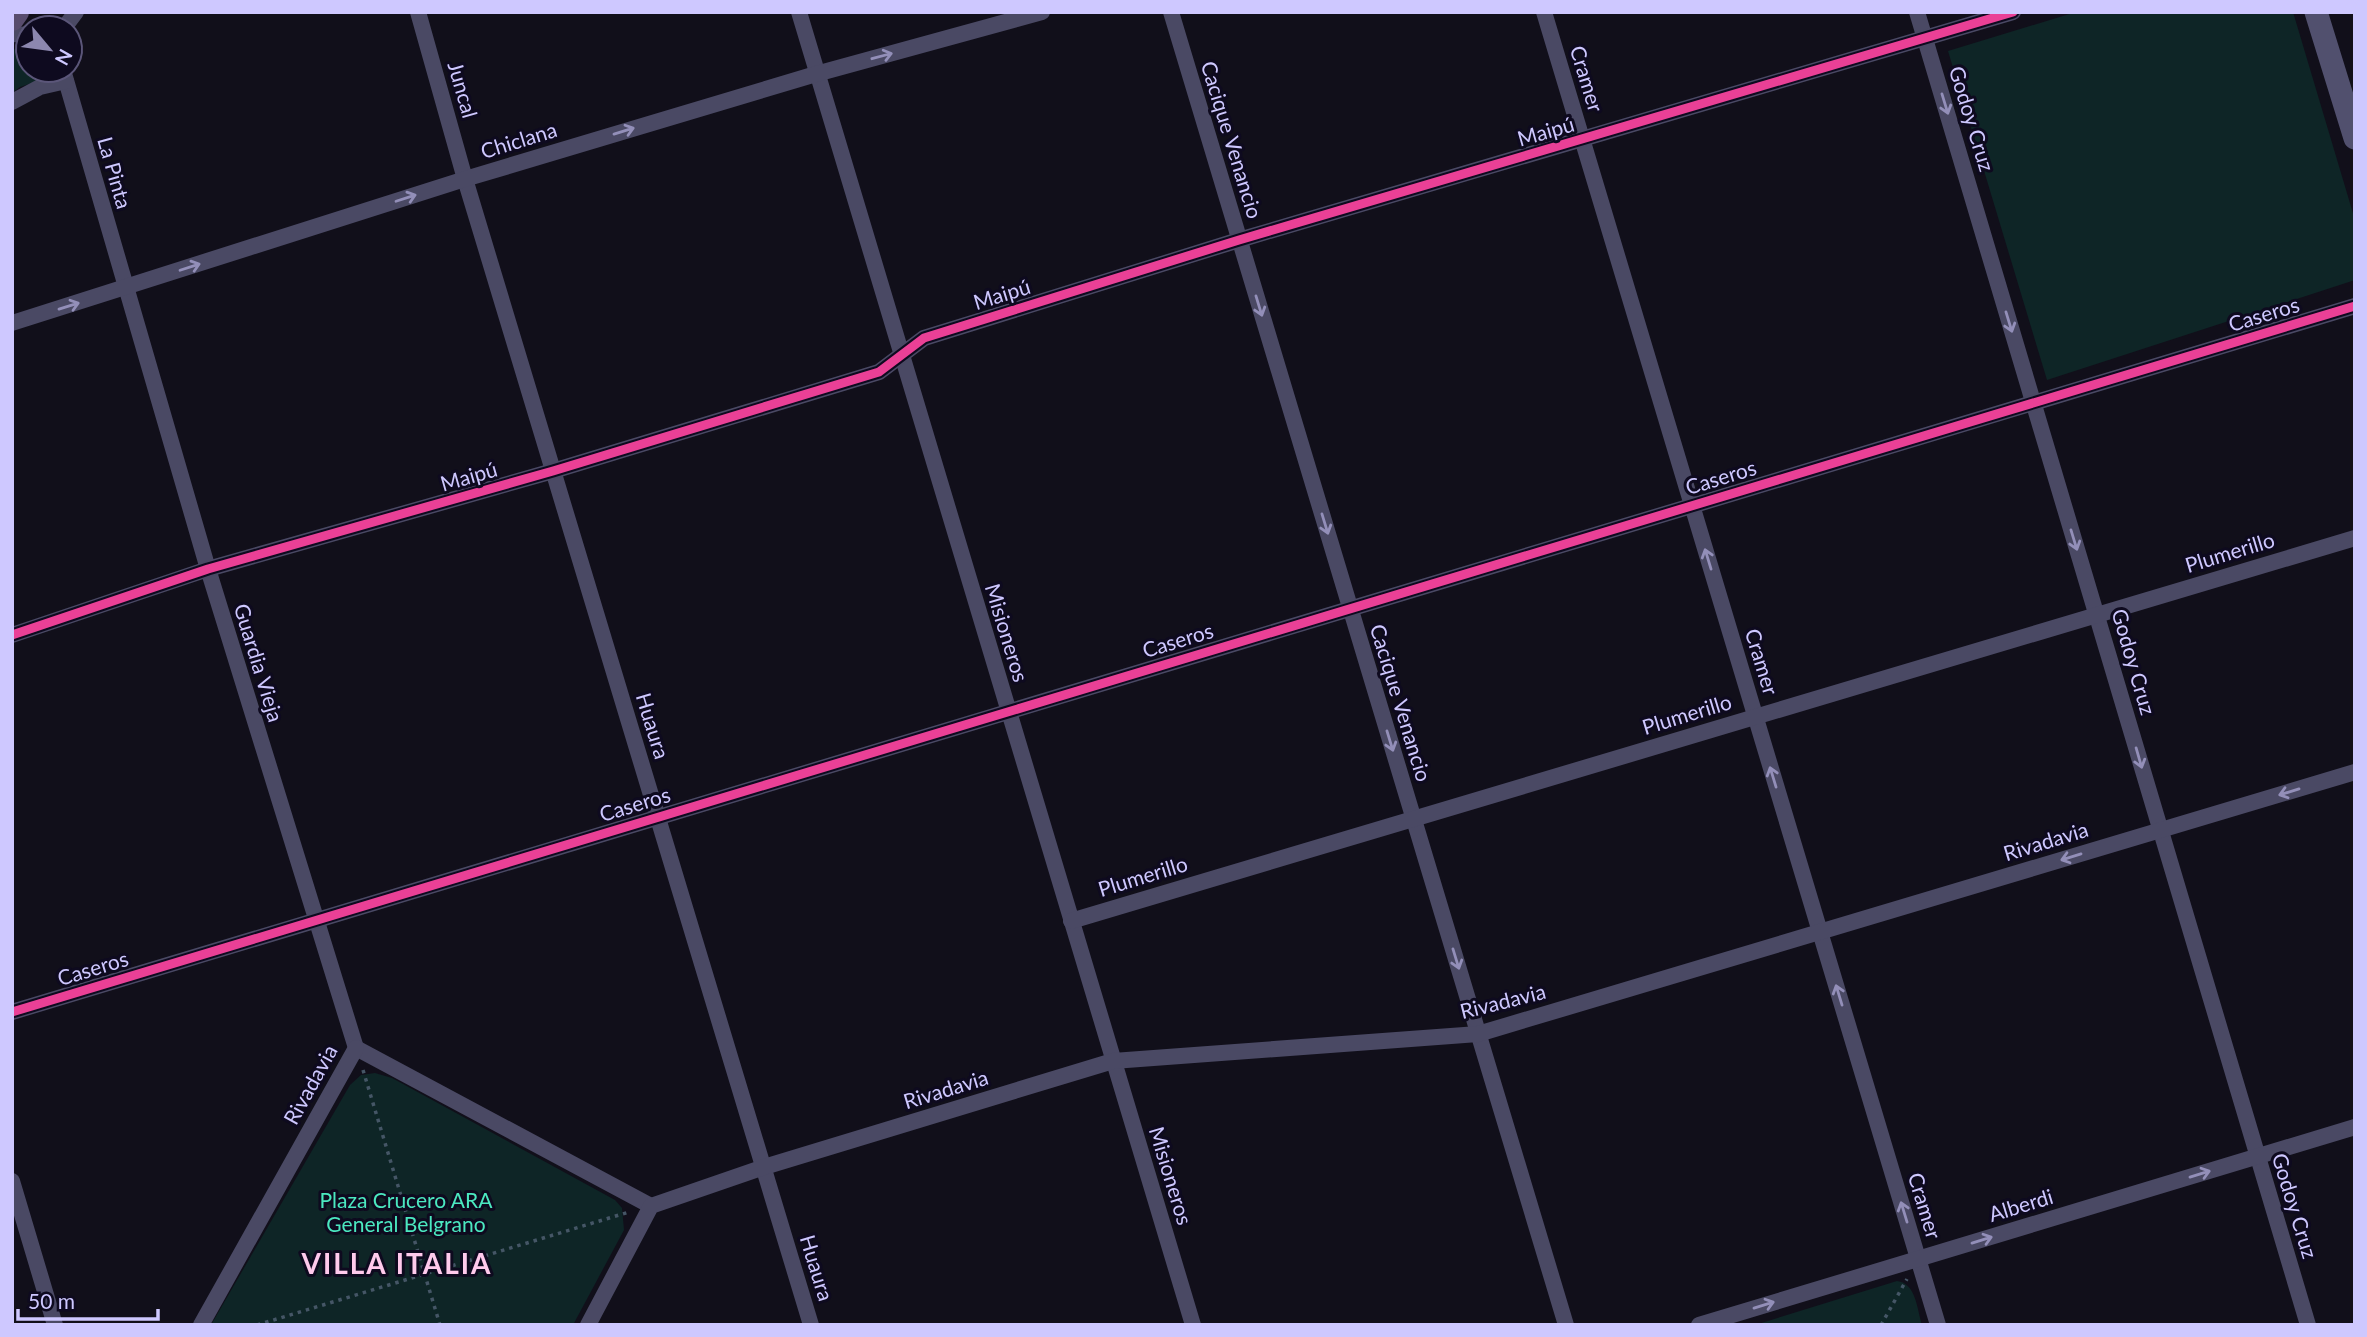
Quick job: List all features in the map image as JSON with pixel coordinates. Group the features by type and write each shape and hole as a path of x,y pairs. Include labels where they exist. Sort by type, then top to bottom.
{"main road":[{"path":"12,19 17,12"},
{"path":"2316,12 2354,131"}],"street":[{"name":"Juncal","path":"418,12 465,179"},
{"name":"Misioneros","path":"799,12 1193,1325"},
{"name":"Chiclana","path":"12,323 465,179 816,74 1042,12"},
{"name":"Cacique Venancio","path":"1171,12 1566,1325"},
{"name":"Cramer","path":"1544,12 1938,1325"},
{"name":"Godoy Cruz","path":"1917,12 2308,1325"},
{"name":"Maipú","path":"12,635 208,569 553,471 878,372 924,338 1239,240 2013,12"},
{"path":"12,102 47,84"},
{"name":"La Pinta","path":"66,84 125,288"},
{"name":"Huaura","path":"465,179 811,1325"},
{"name":"Guardia Vieja","path":"125,288 314,920 356,1048"},
{"name":"Caseros","path":"12,1012 2355,306"},
{"name":"Plumerillo","path":"1071,921 2355,538"},
{"name":"Rivadavia","path":"201,1325 356,1048 651,1206 764,1167 1113,1061 1478,1034 2355,772"},
{"name":"Alberdi","path":"1699,1325 2355,1127"},
{"path":"12,1181 55,1325"},
{"path":"588,1325 651,1206"}],"path":[{"path":"356,1048 440,1325"},
{"path":"257,1325 651,1206"},
{"path":"1881,1325 1918,1259"}],"green space":[{"path":"2076,12 2293,12 2355,220 2355,280 2047,380 1948,51"},
{"path":"12,49 14,84 29,84 12,93"},
{"name":"Plaza Crucero ARA General Belgrano","path":"375,1073 392,1078 615,1200 622,1208 624,1230 573,1325 211,1325 350,1085 361,1075"},
{"path":"1897,1281 1908,1286 1912,1292 1922,1325 1755,1325"}],"cycle path":[{"path":"12,635 208,569 553,471 879,372 924,338 1239,240 2013,12"},
{"path":"12,1012 2355,306"}],"district":[{"name":"VILLA ITALIA","path":"397,1264"}]}
